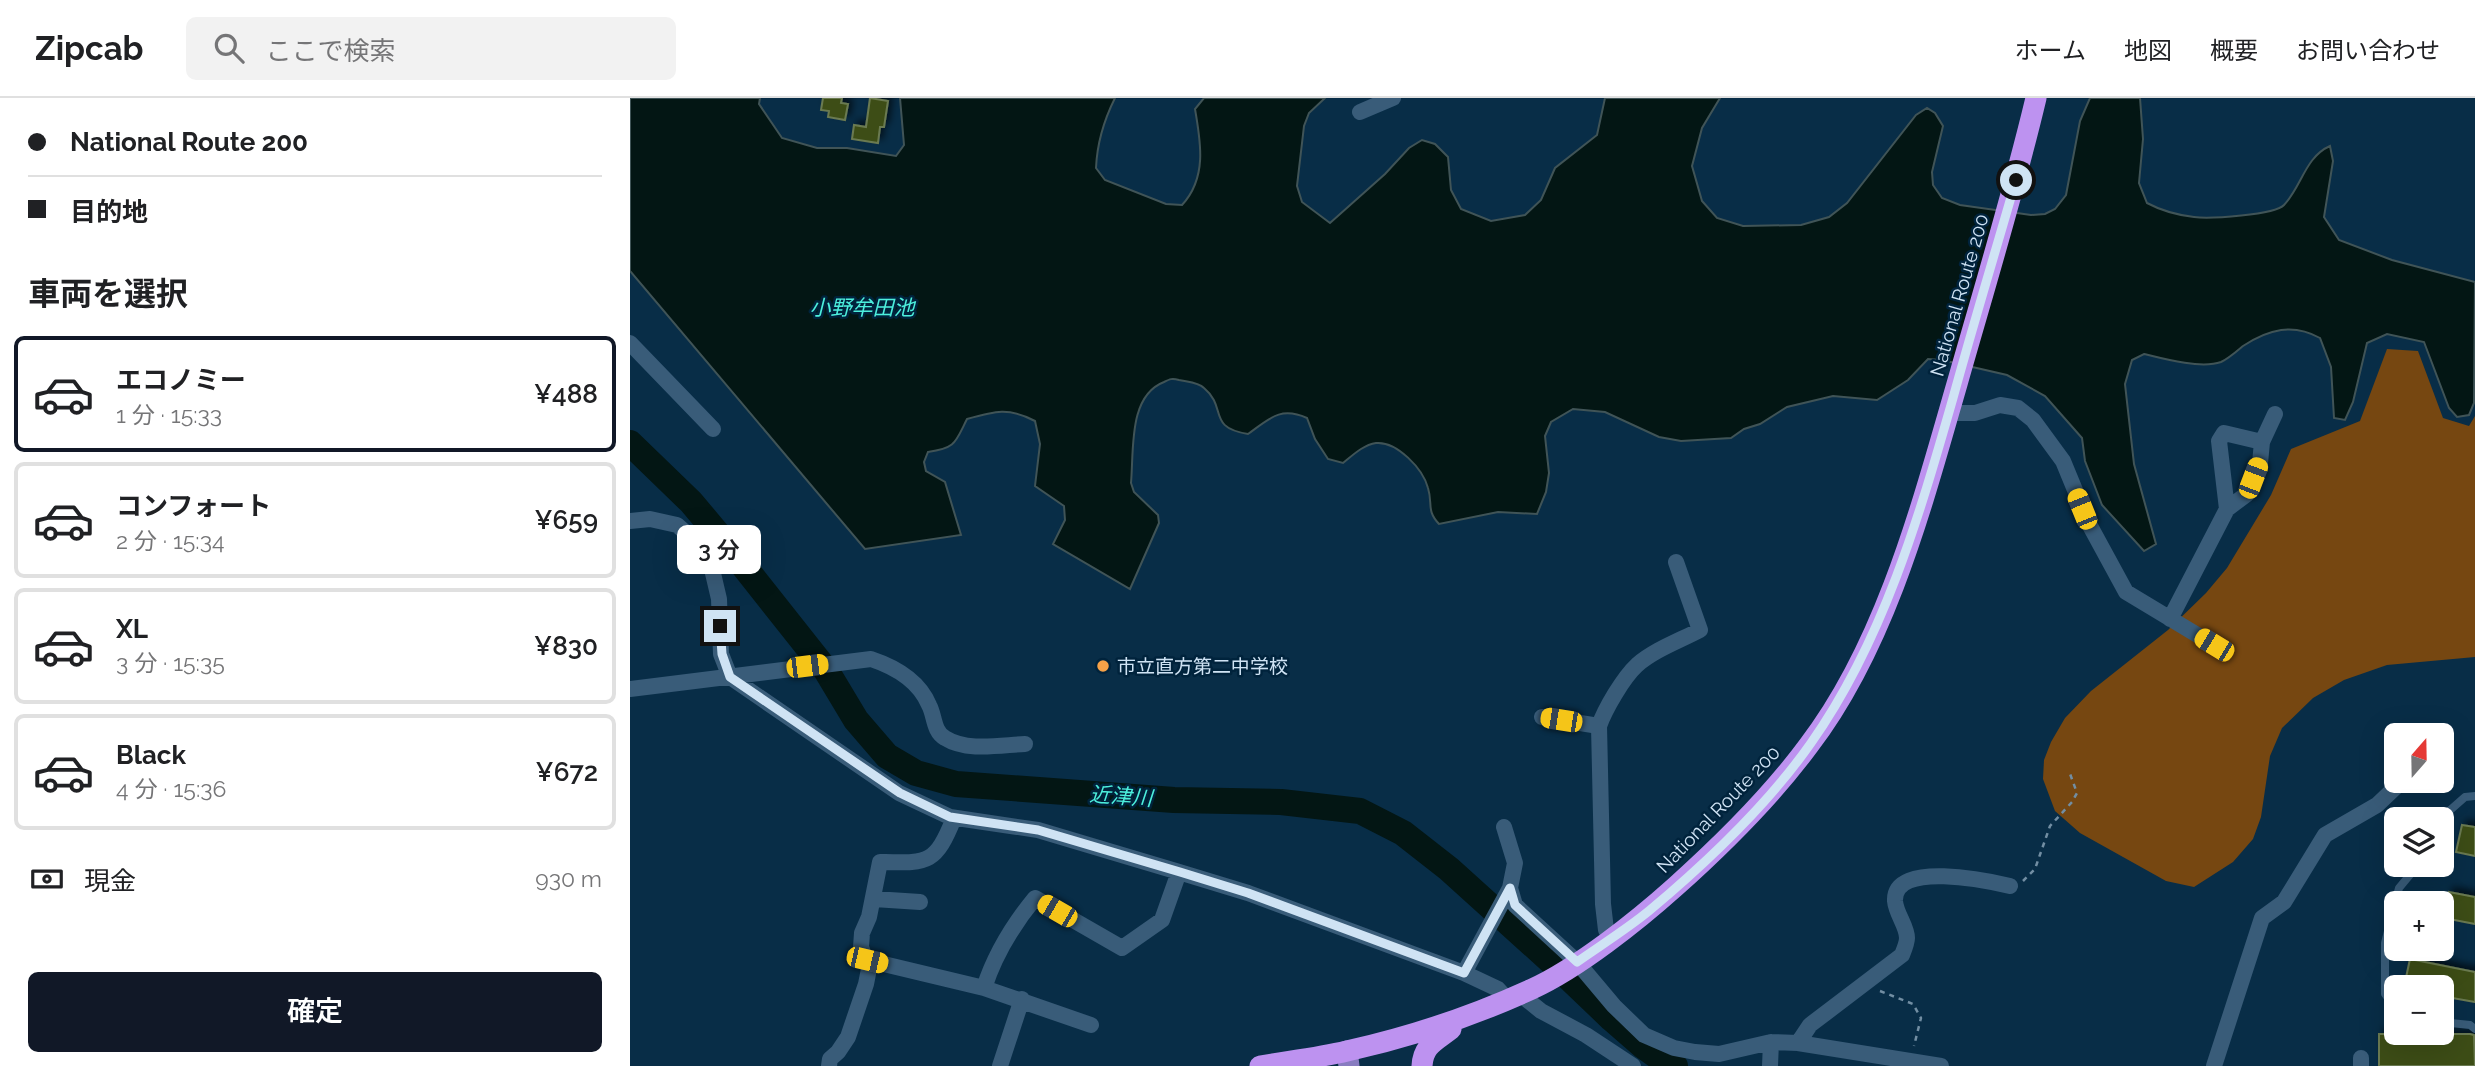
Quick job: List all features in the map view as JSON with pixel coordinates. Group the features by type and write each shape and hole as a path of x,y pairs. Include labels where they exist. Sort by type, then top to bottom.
{"highway":[{"name":"National Route 200","path":"1260,1066 1348,1059 1466,1017 1521,994 1577,962 1648,911 1712,854 1769,794 1811,744 1841,696 1877,622 1912,532 2016,180 2036,98"},
{"path":"1422,1066 1422,1055 1427,1045 1466,1017"}],"street":[{"path":"1360,112 1393,98"},
{"path":"630,343 713,429"},
{"path":"1951,406 1975,413 2000,405 2018,408 2033,420 2063,461 2089,524 2126,592 2214,645"},
{"path":"2170,619 2227,509 2247,494 2259,463 2262,443 2275,414"},
{"path":"2227,509 2219,441 2224,433 2262,443"},
{"path":"630,521 650,519 677,525 709,552 719,599 722,654 730,677 900,793 954,818 1038,830 1248,893 1464,973 1499,989 1521,994 1541,1011 1586,1035 1633,1066"},
{"path":"1614,936 1606,930 1603,904 1599,726 1604,713 1635,667 1653,654 1700,630 1676,562"},
{"path":"630,689 871,659 890,665 911,679 929,704 936,729 943,737 970,746 1025,744"},
{"path":"1542,717 1599,726"},
{"path":"2214,1066 2262,918 2284,902 2325,835 2377,805 2390,793"},
{"path":"829,1066 830,1059 848,1037 866,984 869,969 861,947 862,933 874,899 880,862 917,862 930,857 945,841 954,818"},
{"path":"1464,973 1507,894 1515,863 1504,827"},
{"path":"984,988 992,965 1013,925 1035,898 1122,948 1162,920 1180,872"},
{"path":"1798,1043 1810,1025 1902,955 1907,938 1895,900 1899,889 1923,877 1947,875 2010,886"},
{"path":"1507,894 1515,905 1577,962 1614,1006 1644,1035 1657,1042 1674,1048 1719,1054 1798,1043 1941,1066"},
{"path":"874,899 920,902"},
{"path":"867,960 1022,999 1091,1025"},
{"path":"1000,1066 1022,999"},
{"path":"1770,1066 1771,1045"}],"lane":[{"path":"2454,807 2465,797 2475,796"},
{"path":"2385,975 2385,943 2399,888 2408,877"},
{"path":"2454,1023 2470,1025 2475,1029"}],"path":[{"path":"2010,886 2021,883 2035,869 2050,827 2073,802 2077,793 2069,771"},
{"path":"1863,985 1913,1004 1921,1018 1911,1060"}],"shaded area":[{"path":"2387,349 2418,351 2443,418 2469,426 2475,416 2475,657 2387,665 2344,680 2313,698 2282,728 2270,756 2261,817 2253,839 2233,862 2194,887 2166,881 2080,833 2055,811 2043,779 2044,760 2051,742 2065,718 2091,691 2168,630 2227,568 2271,495 2291,449 2360,421"}],"water":[{"name":"小野牟田池","path":"630,98 760,98 759,104 782,138 817,148 847,148 896,156 904,145 900,98 1115,98 1102,132 1096,168 1105,180 1166,204 1182,205 1190,195 1199,172 1200,147 1195,109 1204,98 1325,98 1309,113 1304,126 1297,186 1302,202 1330,223 1385,174 1409,148 1422,140 1435,144 1448,157 1451,190 1461,209 1491,221 1525,215 1541,200 1555,168 1597,135 1605,98 1720,98 1702,128 1692,166 1702,201 1717,218 1743,226 1801,225 1829,217 1847,203 1916,115 1927,108 1935,113 1943,126 1932,172 1933,185 1942,198 1960,205 2031,215 2045,214 2055,209 2066,195 2080,121 2090,98 2140,98 2143,139 2139,183 2147,203 2176,214 2227,217 2278,208 2290,197 2309,164 2330,146 2333,161 2324,217 2339,240 2392,260 2475,282 2474,403 2469,415 2457,417 2449,408 2424,342 2387,334 2367,343 2353,402 2345,420 2334,418 2331,367 2320,338 2310,333 2291,329 2262,335 2224,361 2213,364 2182,362 2144,354 2132,360 2125,384 2134,464 2156,544 2144,551 2102,505 2085,461 2082,438 2045,396 2007,375 1942,360 1928,359 1908,380 1877,400 1833,396 1787,407 1731,438 1681,441 1659,437 1605,412 1573,409 1551,422 1545,436 1549,473 1546,492 1537,514 1498,512 1439,524 1431,511 1428,488 1421,473 1400,451 1376,443 1358,451 1343,463 1328,459 1315,439 1307,418 1289,413 1275,416 1248,434 1235,431 1222,422 1211,395 1202,386 1173,379 1152,389 1144,399 1135,425 1131,483 1134,492 1158,515 1159,523 1130,589 1053,544 1065,520 1064,506 1035,486 1040,444 1035,421 1009,412 994,412 967,419 953,443 944,449 928,452 924,462 926,471 945,482 961,535 865,549 630,271"}],"building":[{"path":"823,98 842,98 841,103 848,104 845,120 828,117 829,111 821,110"},
{"path":"870,98 888,101 884,127 880,127 878,143 852,139 854,125 866,127"},
{"path":"2462,825 2475,827 2475,856 2456,852"},
{"path":"2454,893 2475,897 2475,924 2454,920"},
{"path":"2410,961 2475,972 2475,1002 2454,998 2454,975 2407,975"},
{"path":"2379,1034 2384,1034 2384,1045 2454,1045 2454,1034 2474,1035 2475,1066 2379,1066"}],"waterway":[{"name":"近津川","path":"630,443 691,502 727,545 826,670 856,720 887,756 916,773 956,784 1174,800 1281,802 1360,811 1403,833 1449,869 1612,1019 1643,1046 1675,1066"}],"place":[{"name":"市立直方第二中学校","path":"1103,666"}],"route":[{"path":"720,626 722,654 730,677 900,793 950,817 1038,830 1180,872 1248,893 1464,973 1510,888 1515,905 1577,962 1648,911 1712,854 1769,794 1811,744 1841,696 1887,599 1932,474 2016,180"}]}
